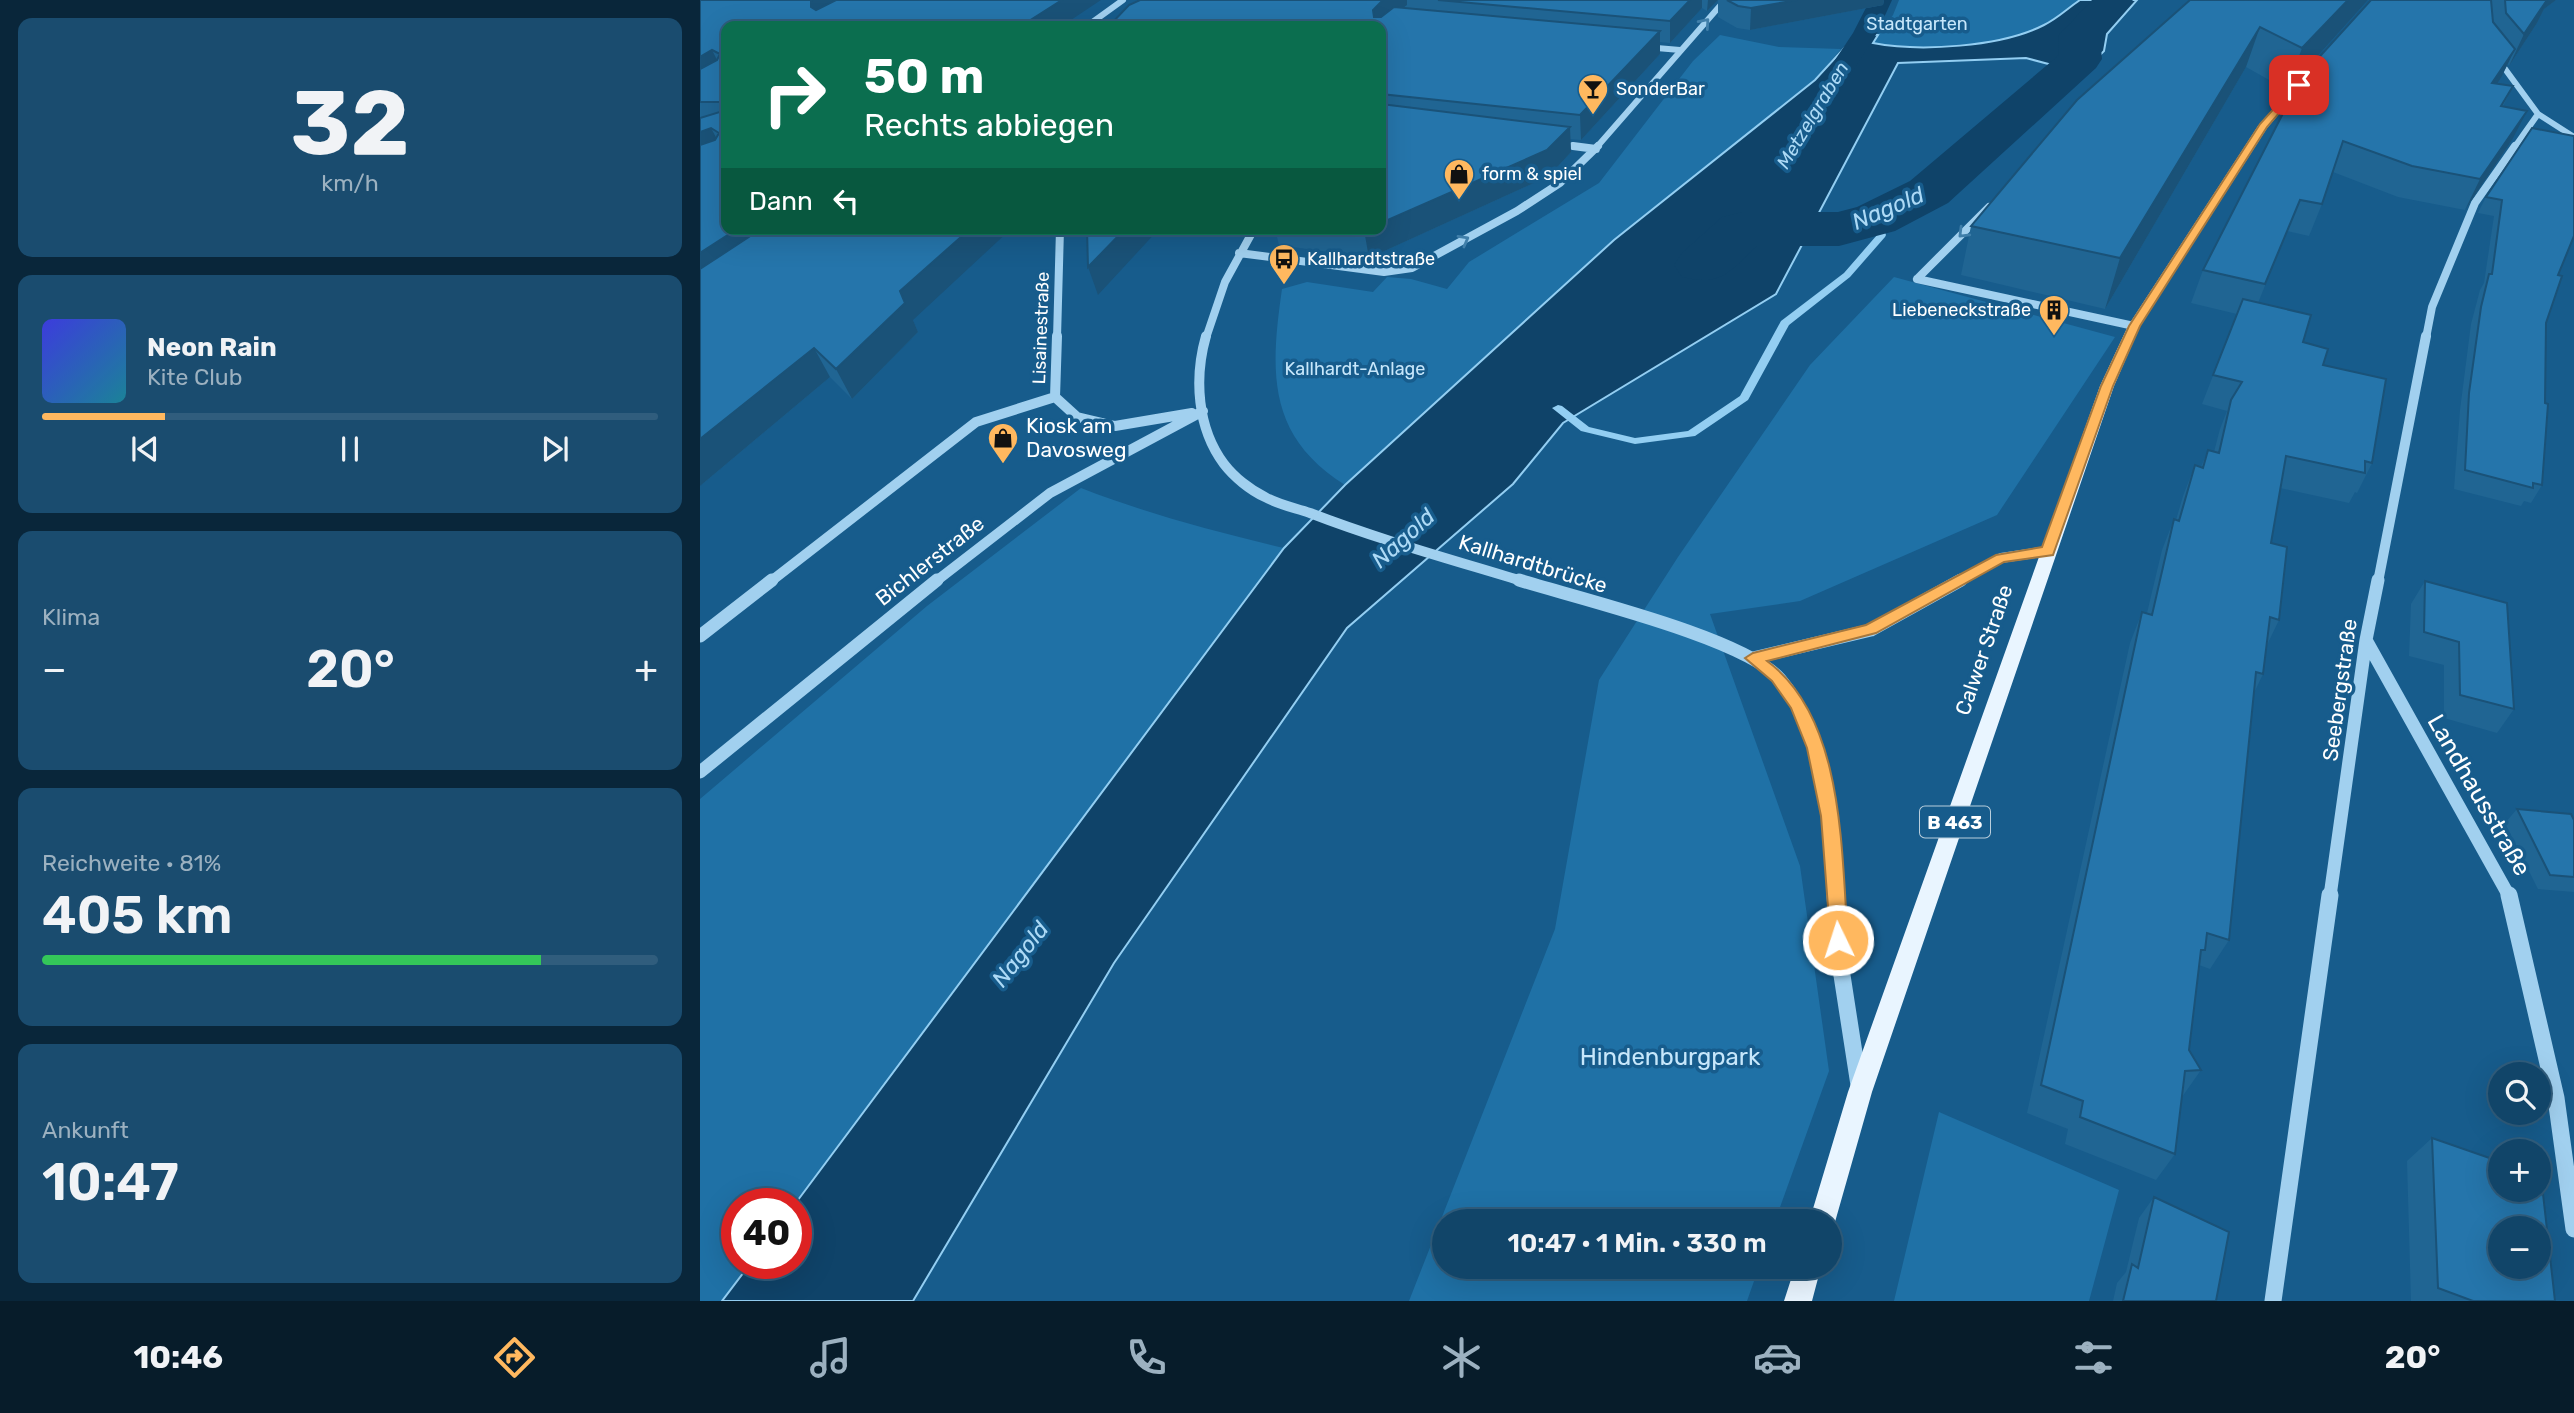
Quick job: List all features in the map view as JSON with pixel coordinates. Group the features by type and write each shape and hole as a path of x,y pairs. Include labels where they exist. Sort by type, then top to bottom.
{"main road":[{"name":"Calwer Straße","path":"1826,1209 1860,1093 2107,386 2134,326 2263,125 2317,65"},
{"path":"1798,1301 1804,1279"}],"street":[{"path":"1094,21 1123,0"},
{"path":"1239,253 1353,270 1384,272 1412,268 1517,211 1560,183 1596,149 1724,0"},
{"path":"1639,46 1680,50"},
{"path":"2494,55 2538,114 2574,137"},
{"name":"Seebergstraße","path":"2273,1301 2366,640 2432,307 2475,203 2538,114"},
{"path":"1542,142 1596,149"},
{"path":"1996,200 1917,279 2134,326"},
{"name":"Lisainestraße","path":"1060,235 1055,397 1077,416 1115,426 1203,411"},
{"name":"Kallhardtbrücke","path":"1250,235 1223,286 1205,334 1200,364 1203,411 1223,462 1237,477 1264,497 1306,512 1710,639 1753,658 1778,677 1799,706 1815,748 1830,816 1838,940 1860,1093"},
{"path":"700,636 976,422 1055,397"},
{"name":"Bichlerstraße","path":"700,772 872,630 1051,493 1203,411"},
{"path":"1753,658 1871,629 2001,558 2048,551"},
{"name":"Landhausstraße","path":"2366,640 2508,891 2556,1098 2574,1229"}],"green space":[{"name":"Stadtgarten","path":"1899,0 2080,0 2044,25 1983,43 1913,47 1872,43 1893,15"},
{"name":"Kallhardt-Anlage","path":"1720,35 1779,47 1841,49 1815,80 1614,240 1345,485 1319,466 1301,445 1288,423 1280,400 1276,348 1282,289 1307,282 1373,292 1387,277 1411,279 1447,289 1469,262 1599,183 1693,61"},
{"name":"Hindenburgpark","path":"1894,277 2115,337 1997,515 1800,601 1710,614 1800,866 1829,1071 1779,1209 1445,1209 1555,929 1599,680 1678,557 1810,365"},
{"path":"1081,488 1182,522 1284,548 807,1188 721,1188 721,1279 739,1279 722,1301 700,1301 700,799 927,606"},
{"path":"1939,1112 2119,1190 2089,1301 1894,1301"},
{"name":"Hindenburgpark","path":"1432,1242 1432,1279 1755,1279 1747,1301 1409,1301"}],"water":[{"path":"2080,0 2137,0 2107,34 2104,51 2082,73 2026,58 1898,63 1776,294 1563,423 1513,484 1347,628 1114,963 913,1301 722,1301 739,1279 812,1279 812,1188 807,1188 1284,548 1345,485 1614,240 1815,80 1858,33 1878,35 1873,43 1892,46 1960,46 2006,38 2044,25"}],"building":[{"path":"700,0 812,0 811,7 816,10 836,0 1062,0 1029,21 721,21 721,102 700,102 700,69 717,60 720,54 712,50 700,57"},
{"path":"1140,0 1383,0 1373,10 1374,17 1381,17 1394,7 1660,31 1580,115 1386,95 1386,21 1114,21 1129,5"},
{"path":"1438,0 1690,0 1670,21"},
{"path":"1727,0 1797,0 1751,8 1738,6"},
{"path":"2190,0 2348,0 2302,48 2260,27 2120,258 1971,226 2077,100"},
{"path":"2371,0 2491,0 2493,22 2515,49 2492,83 2513,86 2501,106 2527,111 2480,179 2412,166 2343,141 2322,204 2300,200 2265,284 2203,270 2302,76"},
{"path":"2505,0 2547,0 2524,34 2506,13"},
{"path":"1386,105 1570,127 1547,150 1386,221"},
{"path":"721,112 721,235 728,235 700,253 700,145 715,140 719,133 711,128 700,132 700,118"},
{"path":"2532,128 2574,136 2574,236 2558,275 2562,276 2546,323 2545,403 2548,404 2542,485 2533,483 2533,488 2465,470 2469,393 2481,307 2489,274 2492,274 2502,200 2486,197"},
{"path":"752,235 963,235 900,291 905,303 836,369 814,348 700,439 700,269"},
{"path":"1087,235 1119,235 1088,267"},
{"path":"2243,299 2311,315 2303,342 2328,349 2323,365 2386,379 2372,463 2365,461 2365,473 2286,456 2271,543 2287,547 2279,620 2270,617 2263,674 2256,672 2229,940 2207,933 2205,950 2201,950 2189,1050 2201,1070 2185,1071 2175,1154 2080,1117 2083,1101 2041,1085 2142,612 2152,615 2174,519 2179,521 2195,465 2203,468 2208,450 2219,453 2231,400 2242,382 2213,375"},
{"path":"2425,581 2507,603 2514,709 2460,695 2459,642 2424,632"},
{"path":"2517,809 2571,814 2574,820 2574,877 2550,875"},
{"path":"2432,1138 2488,1157 2488,1202 2544,1202 2545,1216 2488,1216 2488,1279 2551,1279 2551,1265 2555,1301 2473,1301 2438,1288"},
{"path":"2154,1197 2229,1232 2216,1301 2123,1301 2132,1264 2138,1268"}],"waterway":[{"name":"Metzelgraben","path":"1828,90 1865,33 1881,0"},
{"name":"Nagold","path":"1703,265 1742,229 1839,229 1876,219 1929,192 1986,139 2081,59 2079,36 2114,0"},
{"path":"1558,408 1585,429 1635,441 1691,434 1744,398 1785,323 1847,275 1882,235 1876,219"}],"place":[{"name":"SonderBar","path":"1593,116"},
{"name":"form & spiel","path":"1459,201"},
{"name":"Kallhardtstraße","path":"1284,286"},
{"name":"Liebeneckstraße","path":"2054,337"},
{"name":"Kiosk am Davosweg","path":"1003,465"}],"route":[{"path":"1838,940 1830,816 1815,748 1799,706 1778,677 1753,658 1871,629 2001,558 2048,551 2107,386 2134,326 2263,125 2299,85"}]}
